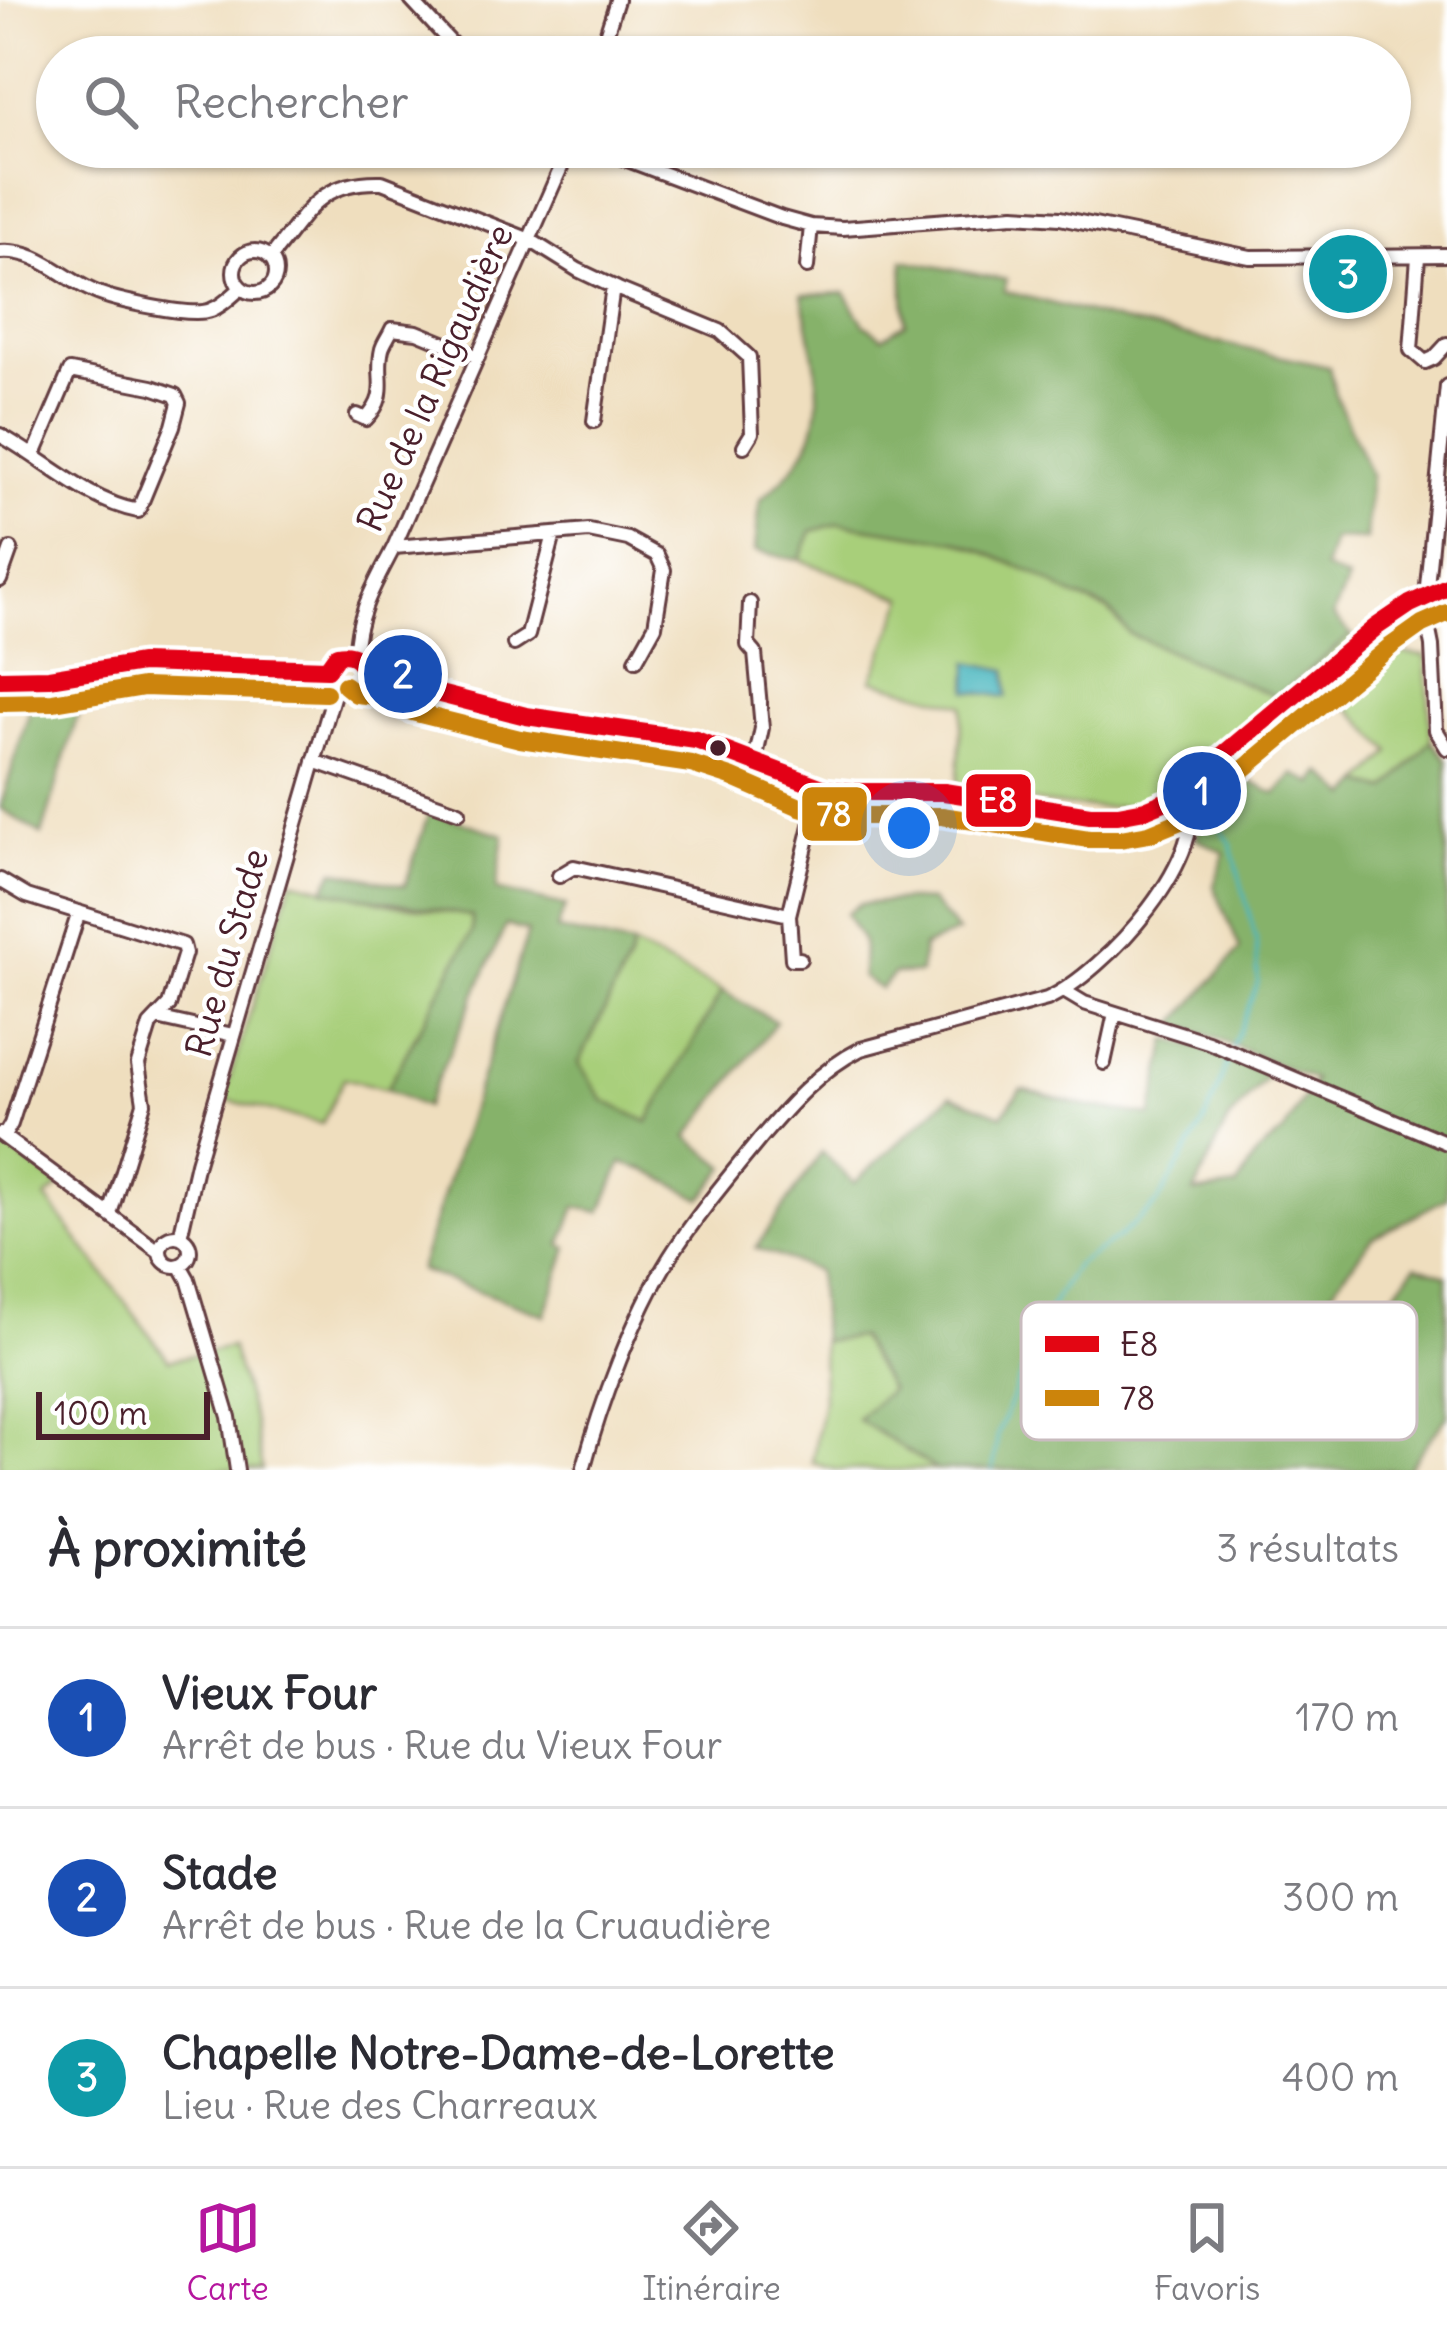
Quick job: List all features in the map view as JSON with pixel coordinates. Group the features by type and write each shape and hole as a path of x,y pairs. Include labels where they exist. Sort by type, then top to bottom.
{"main road":[{"path":"0,679 49,678 141,663 332,662 344,653 420,689 526,716 696,740 820,789 944,792 1121,816 1155,809 1186,788 1376,627 1424,594 1447,586"},
{"path":"332,662 330,682 344,688 420,689"},
{"path":"344,688 361,682 360,664"}],"street":[{"path":"411,0 444,36"},
{"path":"606,36 617,0"},
{"name":"Rue de la Rigaudière","path":"332,662 356,634 561,168"},
{"path":"649,168 811,226 872,227 1014,215 1078,221 1250,257 1447,255"},
{"path":"270,258 323,195 361,182 382,182 530,240 578,270 720,331 749,357 752,433 744,446"},
{"path":"808,267 811,226"},
{"path":"0,252 48,262 93,292 190,314 210,311 241,288"},
{"path":"258,252 270,258 276,270 272,284 254,293 241,288 234,277 240,258 258,252"},
{"path":"1418,257 1411,350 1425,362 1447,344"},
{"path":"594,421 614,287"},
{"path":"357,415 366,419 378,407 382,349 392,329 417,332 478,357"},
{"path":"0,435 80,486 138,511 179,403 175,395 152,387 70,370 34,455"},
{"path":"1447,386 1424,594 1440,667 1436,730 1447,748"},
{"path":"394,547 590,530 628,539 657,554 664,569 655,626 636,660"},
{"path":"514,644 528,635 554,534"},
{"path":"0,580 11,549"},
{"path":"750,603 748,645 755,653 762,728 755,761"},
{"name":"Rue de la Rigaudière","path":"356,634 360,664"},
{"name":"Rue du Stade","path":"180,1237 233,1035 314,761 344,688"},
{"path":"314,761 459,812"},
{"path":"583,1470 621,1361 655,1283 716,1193 802,1092 839,1060 861,1049 1064,991 1108,956 1149,910 1172,873 1190,833 1191,796 1186,788"},
{"path":"800,959 792,959 789,915 820,789"},
{"path":"560,876 574,868 789,915"},
{"path":"0,880 28,896 183,945 185,953 169,1005 150,1025 138,1064 145,1103 110,1214"},
{"path":"79,912 11,1124 2,1135 160,1252 167,1264 180,1265 190,1251 180,1237 166,1239 160,1252"},
{"path":"1064,991 1084,1004 1208,1042 1447,1143"},
{"path":"1104,1063 1115,1013"},
{"path":"157,1018 233,1035"},
{"path":"180,1265 229,1418 237,1470"}],"green space":[{"path":"903,260 1006,280 1004,291 1123,322 1329,367 1335,394 1370,474 1366,540 1333,539 1324,569 1348,580 1333,616 1351,635 1277,697 1130,634 1108,609 958,541 839,523 812,531 800,560 755,551 760,500 803,453 818,406 802,295 845,293 864,324 883,337 905,323"},
{"path":"839,523 958,541 1108,610 1130,634 1277,697 1193,769 1143,801 1077,807 957,788 963,705 872,680 905,598 800,560 812,531"},
{"path":"1351,635 1376,662 1393,652 1426,656 1431,741 1387,790 1362,783 1391,752 1312,669"},
{"path":"37,686 86,687 42,835 0,808"},
{"path":"1431,741 1447,760 1447,1198 1372,1238 1323,1302 1021,1302 1021,1440 1417,1440 1417,1302 1387,1302 1416,1265 1447,1275 1447,1416 1411,1470 937,1470 857,1419 890,1390 859,1337 822,1341 817,1271 756,1248 822,1152 854,1183 951,1095 1002,1115 1021,1089 1152,1116 1168,1039 1268,1075 1227,1122 1194,1193 1236,1187 1258,1153 1283,1133 1314,1080 1174,1025 1240,949 1214,886 1225,853 1196,838 1210,798 1227,771 1276,794 1294,774 1314,784 1322,772 1349,797 1362,783 1387,790"},
{"path":"429,812 504,835 496,890 565,906 557,930 632,946 579,1063 603,1100 648,1122 722,991 776,1022 688,1137 726,1167 702,1199 622,1163 601,1212 576,1207 561,1245 568,1248 545,1315 419,1270 528,932 506,925 425,1107 387,1089 472,932 472,916 324,890 334,870 405,886"},
{"path":"292,880 392,904 472,916 472,932 387,1089 344,1078 322,1124 223,1099"},
{"path":"930,901 958,932 923,947 920,973 894,974 880,989 862,977 863,942 846,914 859,904"},
{"path":"632,946 722,991 648,1122 603,1100 578,1063"},
{"path":"0,1142 60,1186 46,1198 169,1360 231,1347 254,1422 262,1470 0,1470"},
{"path":"859,1337 890,1390 858,1419 937,1470 837,1470 812,1463 823,1400 822,1341"}],"water":[{"path":"969,662 1007,670 1007,697 968,691"}],"waterway":[{"path":"1430,623 1447,617"},
{"path":"1232,1048 1258,982 1256,939 1231,844 1210,812 1225,771 1305,703 1396,640"},
{"path":"1054,1302 1076,1265 1157,1204 1207,1117 1229,1058"},
{"path":"993,1470 998,1433 1021,1376"}],"transit line":[{"name":"E8","path":"327,669 337,655 351,655 364,671 381,672 420,689 526,716 696,740 825,789 944,792 1090,815 1118,815 1169,800 1376,627 1447,587"},
{"name":"78","path":"345,685 356,694 375,696 412,712 520,739 691,764 821,813 942,816 1089,839 1120,839 1183,820 1391,646 1447,613"},
{"name":"E8","path":"0,679 49,678 141,663 327,669"},
{"name":"78","path":"0,703 53,702 143,687 326,693"}],"place":[{"name":"Chapelle Notre-Dame-de-Lorette","path":"1348,274"},
{"name":"Stade","path":"403,674"},
{"name":"Vieux Four","path":"1202,791"}]}
